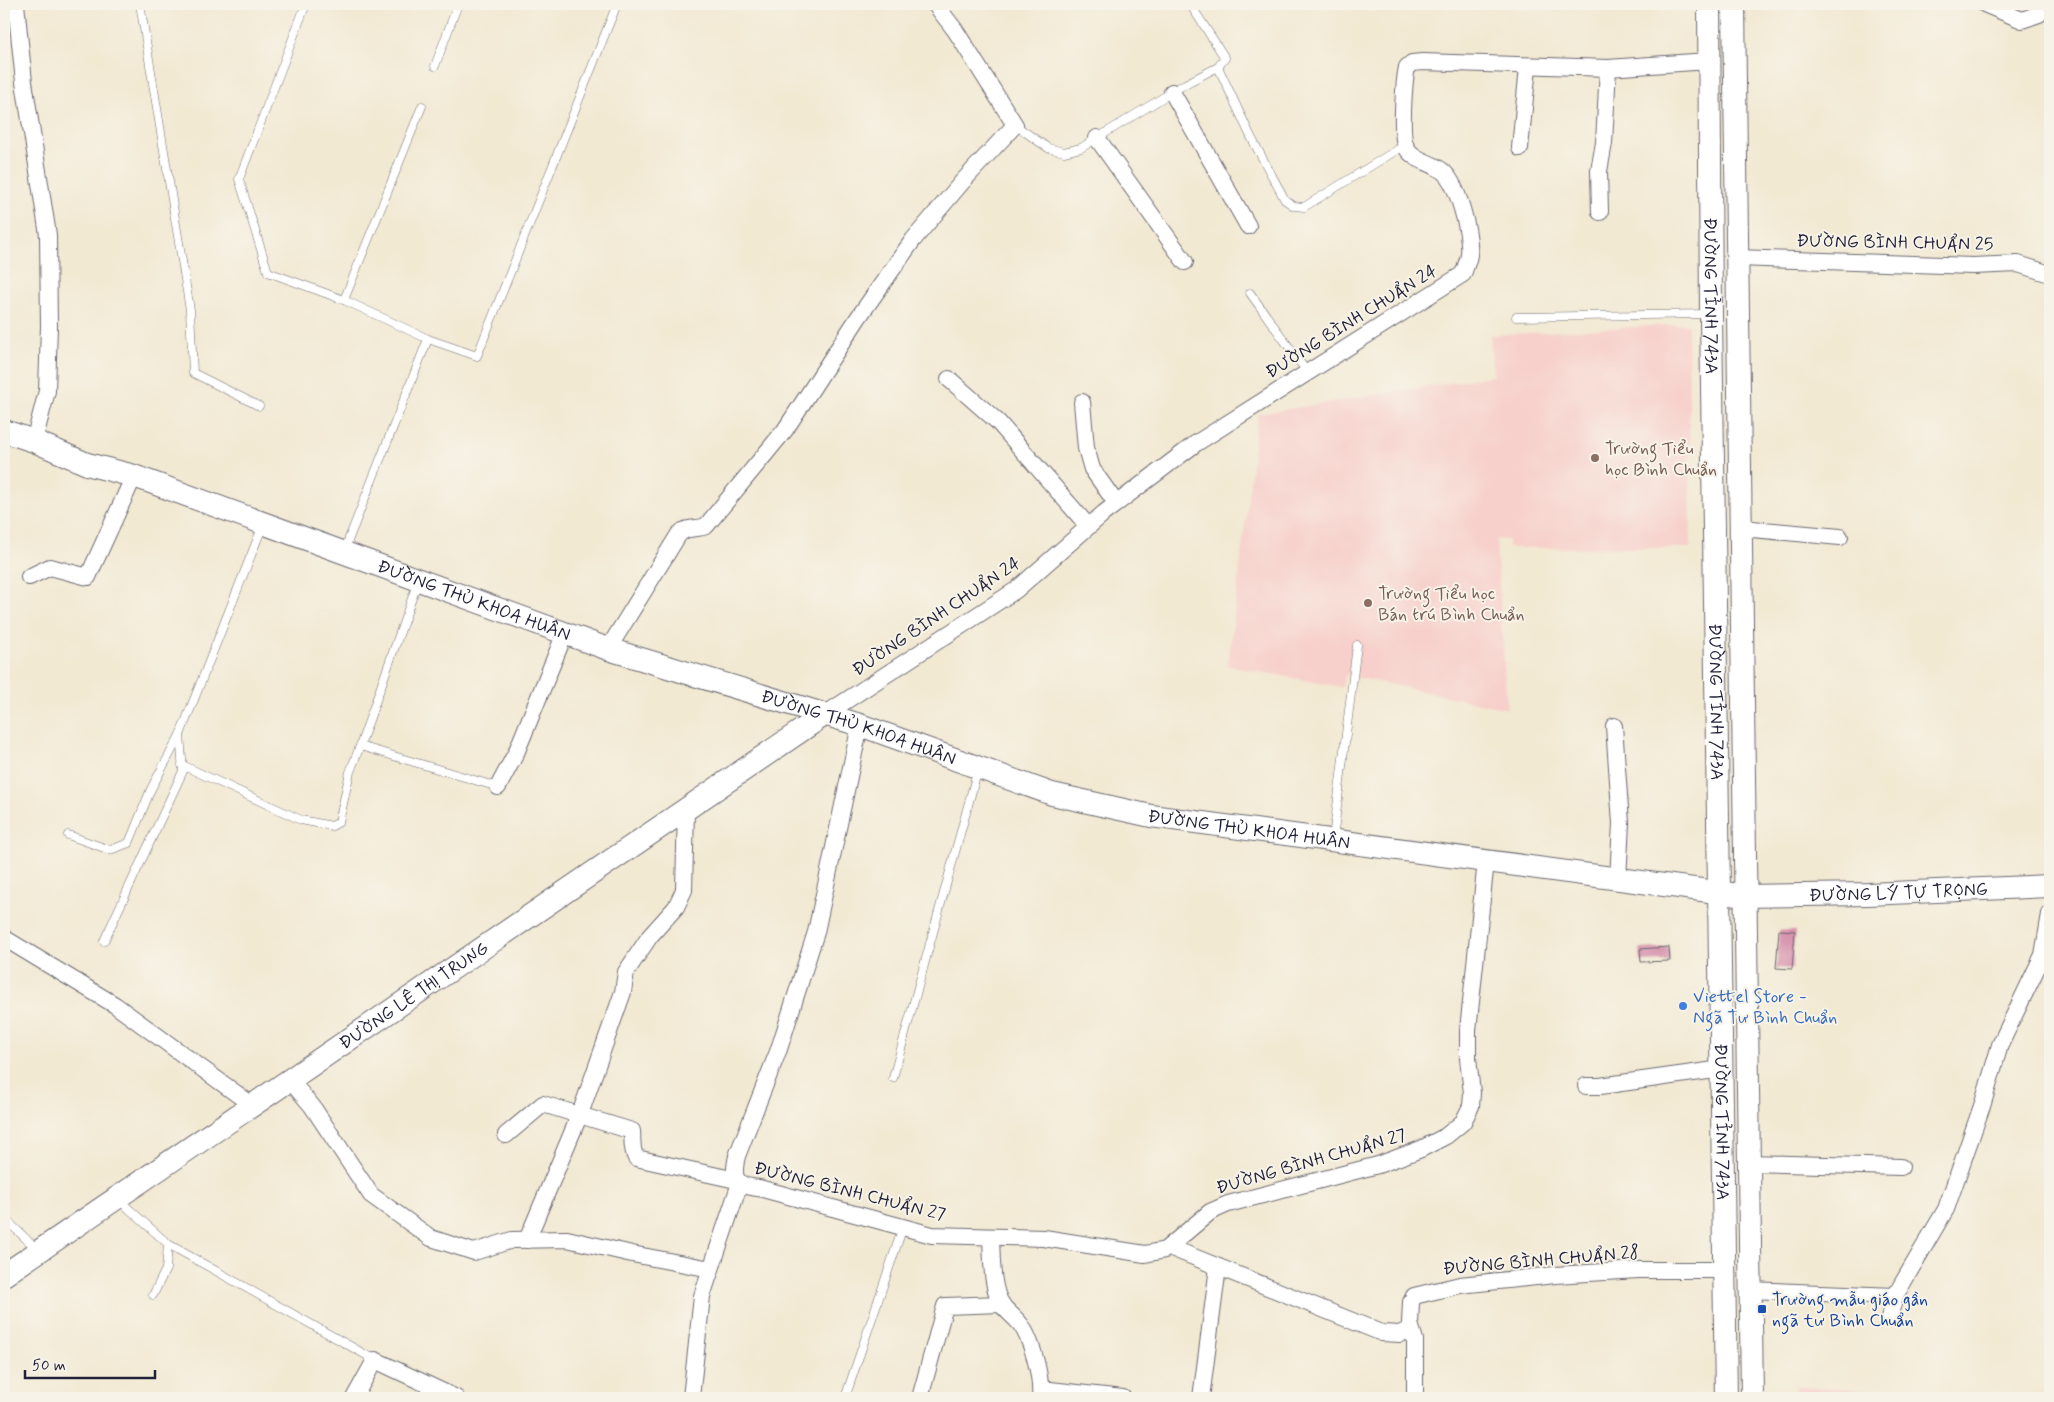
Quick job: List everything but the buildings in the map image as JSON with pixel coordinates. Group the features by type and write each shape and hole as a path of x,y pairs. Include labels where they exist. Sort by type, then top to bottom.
{"main road":[{"name":"ĐƯỜNG TỈNH 743A","path":"1709,4 1711,314 1726,1398"},
{"name":"ĐƯỜNG TỈNH 743A","path":"1734,4 1752,1398"},
{"name":"ĐƯỜNG THỦ KHOA HUÂN","path":"4,431 34,441 87,464 134,476 608,649 860,725 1052,794 1151,816 1746,896"},
{"name":"ĐƯỜNG LÊ THỊ TRUNG","path":"4,1275 824,715"},
{"name":"ĐƯỜNG LÝ TỰ TRỌNG","path":"1746,896 1868,894 2050,886"}],"street":[{"path":"16,4 24,82 48,235 49,326 47,391 34,441"},
{"path":"608,649 679,534 683,530 700,529 706,526 785,430 858,318 913,240 963,181 1015,125 955,30 935,4"},
{"path":"1984,4 2022,20 2039,14"},
{"path":"1405,145 1404,83 1407,66 1412,63 1608,68 1708,61"},
{"path":"1520,148 1528,67"},
{"path":"1600,212 1599,171 1604,143 1608,68"},
{"path":"1172,92 1248,226"},
{"path":"1097,138 1185,262"},
{"name":"ĐƯỜNG BÌNH CHUẨN 24","path":"824,715 1016,590 1116,503 1195,444 1463,274 1469,254 1466,225 1460,200 1450,177 1440,169 1412,156 1405,145"},
{"name":"ĐƯỜNG BÌNH CHUẨN 25","path":"1738,258 1972,266 2018,264 2050,274"},
{"path":"949,379 998,422 1088,526"},
{"path":"1082,402 1086,448 1092,469 1116,503"},
{"path":"29,577 50,567 88,577 134,476"},
{"path":"1741,528 1840,537"},
{"path":"498,787 516,753 565,633"},
{"name":"ĐƯỜNG BÌNH CHUẨN 27","path":"860,725 816,932 779,1048 737,1156 734,1171 738,1182 744,1187 758,1188 932,1235 1044,1238 1145,1254 1165,1250 1210,1212 1228,1204 1378,1165 1446,1136 1463,1122 1471,1106 1472,1093 1468,1058 1468,1030 1486,861"},
{"path":"1614,726 1621,824 1618,879"},
{"path":"527,1240 580,1114 623,992 626,972 650,936 676,907 684,890 686,809"},
{"path":"1889,1318 1895,1296 1946,1209 1983,1103 2000,1045 2043,955 2050,914"},
{"path":"4,938 115,1005 252,1105"},
{"path":"1586,1086 1600,1086 1722,1069"},
{"path":"290,1080 312,1106 371,1195 431,1238 474,1252 512,1240 567,1239 711,1269"},
{"path":"506,1136 543,1104 632,1131 634,1141 632,1151 636,1158 738,1182 702,1296 691,1398"},
{"path":"1748,1163 1901,1166"},
{"path":"991,1237 994,1279 1002,1304 1023,1327 1036,1364 1040,1394 1123,1398"},
{"path":"1169,1247 1382,1333 1405,1333 1410,1324"},
{"path":"1201,1398 1218,1267"},
{"name":"ĐƯỜNG BÌNH CHUẨN 28","path":"1410,1324 1411,1302 1414,1296 1460,1285 1611,1272 1724,1270"},
{"path":"1750,1290 1895,1296"},
{"path":"920,1398 945,1306 1002,1304"},
{"path":"1410,1324 1416,1340 1415,1398"},
{"path":"354,1398 375,1360 433,1394 456,1398"}],"lane":[{"path":"140,4 190,310 193,373 259,406"},
{"path":"306,4 239,179 268,272 344,300 428,339 477,356 617,4"},
{"path":"435,66 458,4"},
{"path":"1015,125 1048,148 1064,152 1081,148 1184,84 1218,67 1225,58 1190,4"},
{"path":"1218,67 1251,137 1285,200 1294,206 1304,207 1405,145"},
{"path":"344,300 422,106"},
{"path":"1250,293 1307,372"},
{"path":"1516,317 1711,314"},
{"path":"343,552 428,339"},
{"path":"68,835 110,850 129,843 151,789 180,735 264,523"},
{"path":"182,765 301,820 332,826 339,822 350,772 419,579"},
{"path":"1333,840 1357,645"},
{"path":"104,941 183,771 180,735"},
{"path":"360,746 498,787"},
{"path":"893,1078 978,768"},
{"path":"117,1198 168,1244 375,1360"},
{"path":"4,1218 39,1251"},
{"path":"845,1398 903,1228"},
{"path":"153,1295 166,1269 168,1244"}],"shaded area":[{"name":"Trường Tiểu học Bán trú Bình Chuẩn","path":"1688,324 1691,548 1508,548 1508,540 1496,539 1507,709 1345,675 1342,687 1228,666 1258,414 1493,376 1490,335"},
{"path":"1796,1387 1956,1394 1956,1398 1796,1398"}],"place":[{"name":"Trường Tiểu học Bình Chuẩn","path":"1595,458"},
{"name":"Trường Tiểu học Bán trú Bình Chuẩn","path":"1368,603"},
{"name":"Viettel Store - Ngã Tư Bình Chuẩn","path":"1683,1006"},
{"name":"Trường mẫu giáo gần ngã tư Bình Chuẩn","path":"1762,1309"}]}
